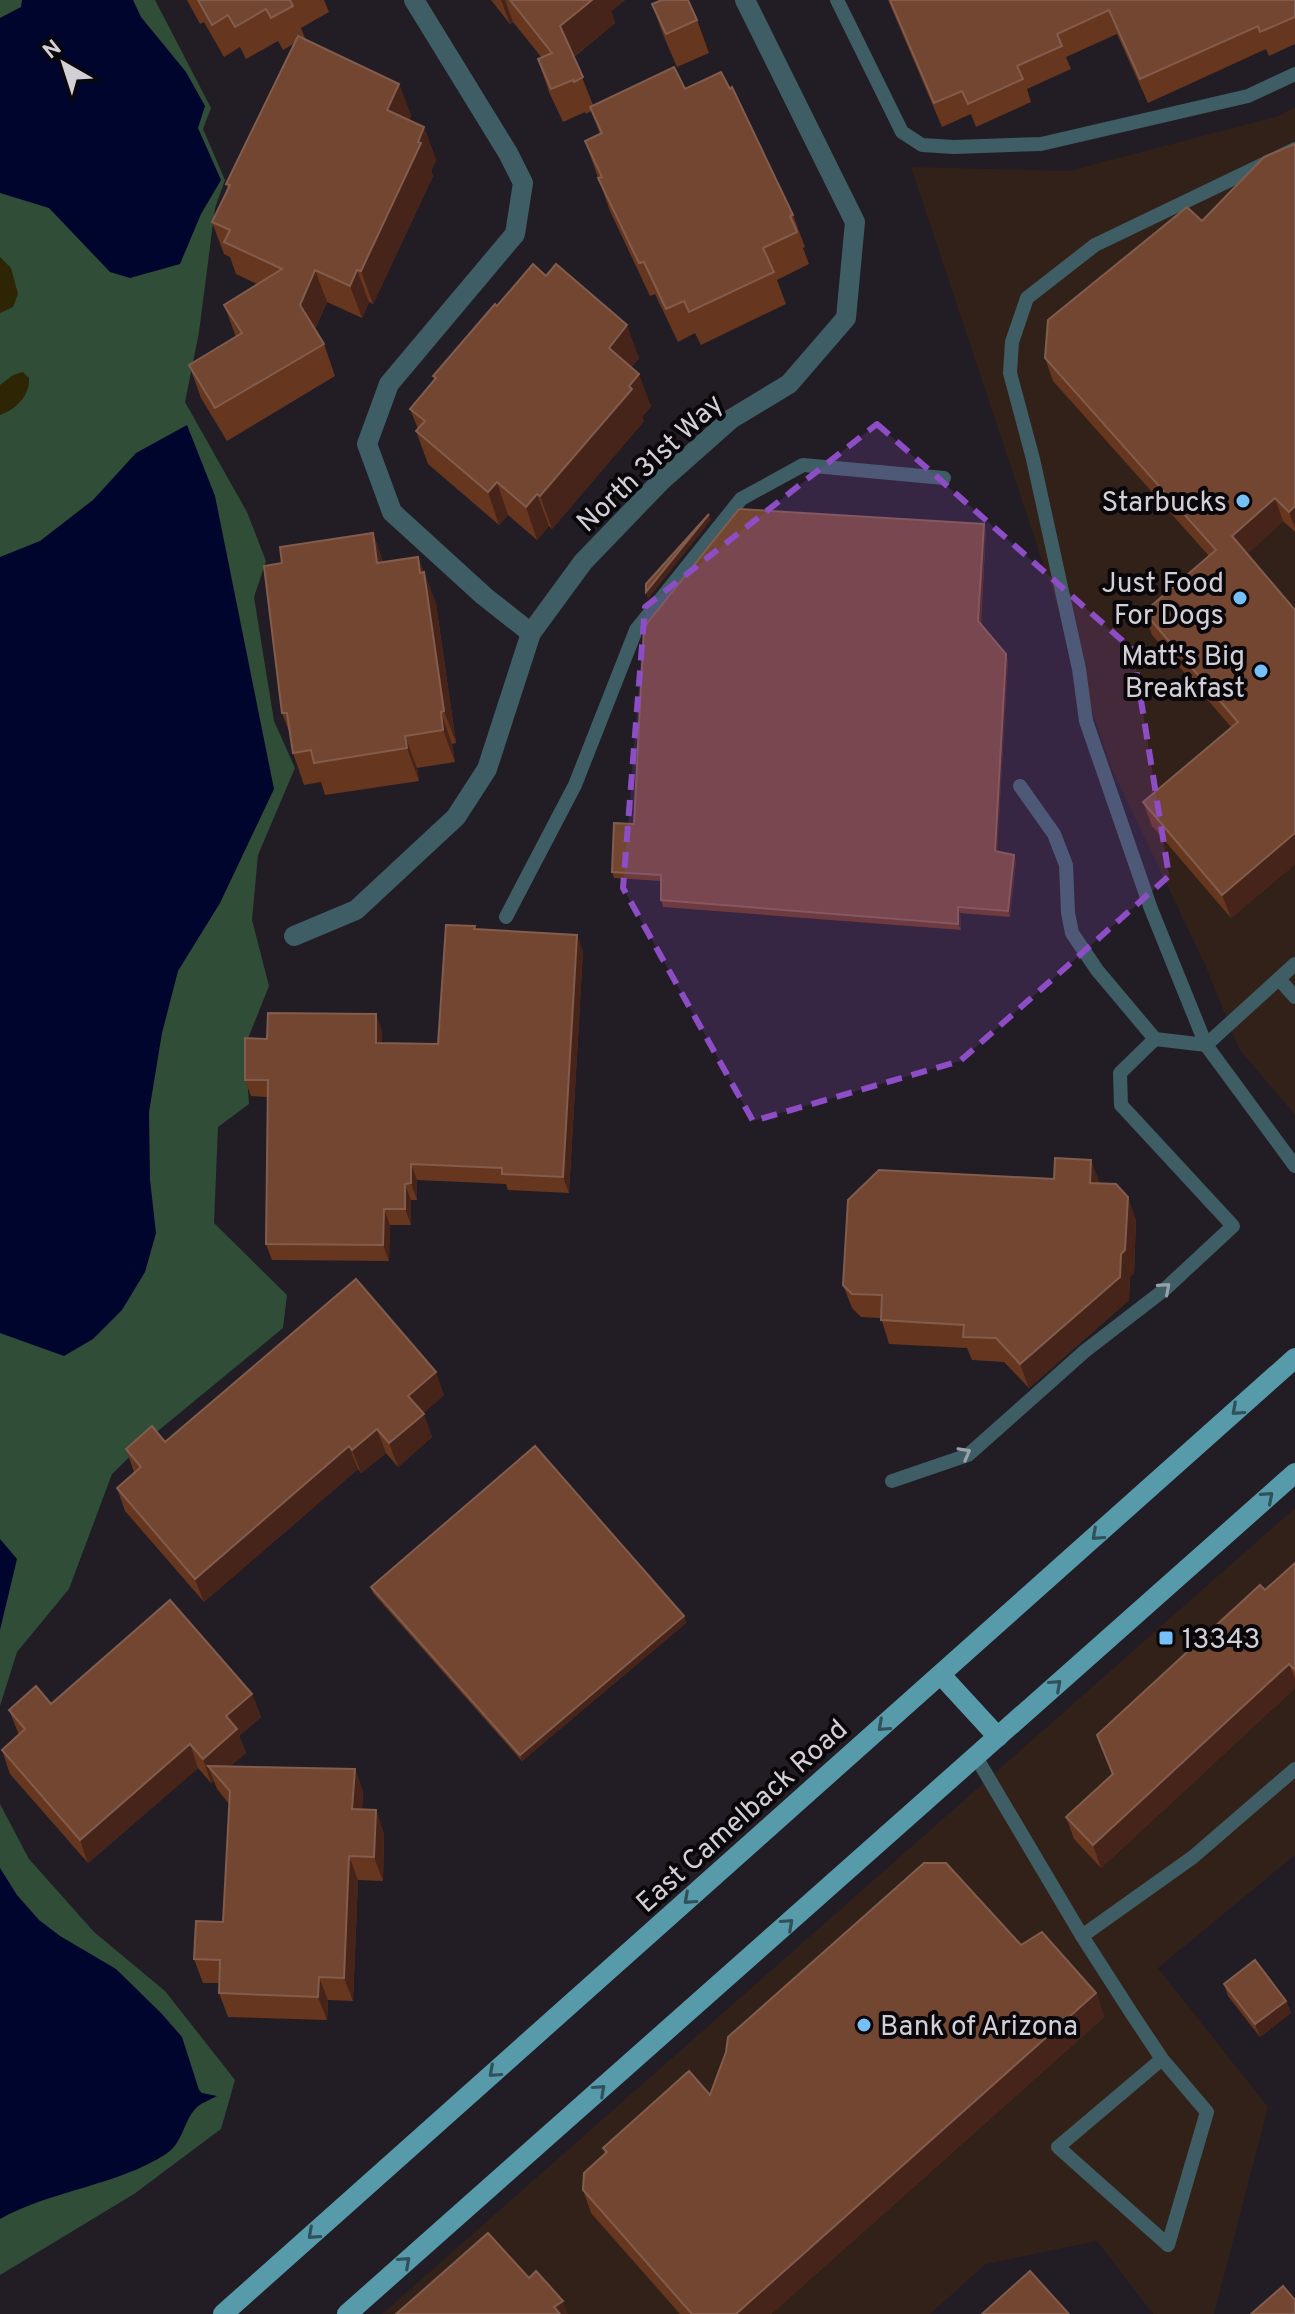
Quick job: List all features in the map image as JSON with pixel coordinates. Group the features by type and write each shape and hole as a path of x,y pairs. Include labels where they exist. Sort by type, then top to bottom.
{"main road":[{"name":"East Camelback Road","path":"223,2314 1295,1358"},
{"path":"347,2314 1295,1473"},
{"path":"941,1675 998,1737"}],"street":[{"path":"414,0 508,153 523,183 515,234 389,384 367,444 392,512 484,596 531,633"},
{"name":"North 31st Way","path":"294,936 356,910 456,817 487,769 531,633 583,562 661,481 731,419 789,384 846,318 855,222 745,0"}],"lane":[{"path":"837,0 902,132 922,145 1041,144 1248,96 1295,74"},
{"path":"1295,149 1095,245 1027,298 1012,342 1010,373 1033,459 1076,654 1086,721 1151,909 1206,1045 1295,1166"},
{"path":"506,917 575,785 636,630 741,499 803,465 944,478"},
{"path":"1020,786 1054,834 1066,865 1072,933 1097,970 1155,1039 1206,1045 1295,964"},
{"path":"1279,979 1295,997"},
{"path":"892,1481 968,1455 1085,1351 1164,1290 1233,1226 1121,1105 1120,1073 1155,1039"},
{"path":"976,1757 1082,1936 1162,2059 1207,2112 1168,2245 1058,2147 1162,2059"},
{"path":"1082,1936 1193,1857 1295,1769"}],"highlighted area":[{"path":"877,424 1133,650 1169,876 960,1061 753,1121 623,888 645,607"}],"shaded area":[{"path":"1295,107 1295,1115 1239,1049 1206,967 1111,767 911,167 1069,171 1279,116"},
{"path":"1295,1508 1295,1855 1158,1968 1268,2107 1214,2314 1153,2314 1097,2241 986,2264 930,2314 382,2314"}],"green space":[{"path":"0,0 155,0 211,108 203,129 225,180 215,208 199,332 185,402 247,512 266,561 254,597 274,721 295,768 258,855 252,920 269,986 245,1046 249,1104 218,1127 214,1223 287,1295 283,1328 147,1440 112,1474 69,1589 17,1652 0,1706"},
{"path":"0,1804 29,1859 94,1932 165,1991 235,2080 221,2129 134,2194 0,2275"}],"sand":[{"path":"0,257 11,268 18,294 13,307 0,313"},
{"path":"23,372 29,378 27,391 16,405 0,415 0,385"}],"water":[{"path":"22,0 133,0 141,17 186,72 205,106 198,128 221,180 201,214 180,264 130,278 110,272 49,208 0,193 0,18 21,7"},
{"path":"187,425 215,496 274,789 220,903 178,971 162,1033 149,1112 150,1180 156,1233 145,1272 122,1310 93,1339 64,1356 0,1333 0,557 40,541 93,500 136,453"},
{"path":"0,1539 17,1559 0,1630"},
{"path":"0,1868 17,1895 39,1920 116,1969 162,2014 182,2037 199,2090 217,2096 196,2108 172,2149 147,2165 41,2201 0,2219"}],"building":[{"path":"198,0 290,0 293,6 271,18 266,9 235,27 228,15 212,25"},
{"path":"510,0 592,0 560,26 583,77 551,89 538,59 552,53"},
{"path":"662,0 688,0 697,20 666,34 652,4"},
{"path":"890,0 1295,0 1295,17 1260,32 1258,26 1140,79 1109,10 1057,34 1062,46 1017,66 1023,79 968,104 962,91 934,103"},
{"path":"298,36 399,84 387,110 424,127 418,142 421,143 361,271 357,270 350,286 315,270 300,305 324,344 215,408 189,365 242,333 224,305 282,269 224,242 230,230 212,222 230,185 226,184"},
{"path":"674,67 685,89 721,72 730,89 732,87 793,215 790,216 797,232 763,248 774,272 689,312 684,301 666,309 644,262 639,263 598,178 602,177 585,141 602,133 590,107"},
{"path":"1295,144 1295,506 1289,512 1275,498 1232,536 1295,610 1295,833 1222,895 1143,802 1238,722 1144,612 1216,550 1045,358 1048,320 1187,207 1202,221 1264,157"},
{"path":"533,264 546,276 556,264 627,325 609,348 639,374 629,386 632,389 540,496 537,494 526,507 497,482 488,492 416,431 425,421 410,409 436,378 433,376"},
{"path":"739,509 984,524 978,621 1006,654 995,851 1014,855 1008,911 958,907 958,924 661,900 661,875 612,872 614,823 634,824 644,627"},
{"path":"709,514 646,592 646,584"},
{"path":"373,533 377,563 418,557 420,573 424,572 444,711 441,712 443,730 405,736 407,748 314,763 311,750 293,753 287,713 282,713 264,566 282,563 280,547"},
{"path":"446,925 577,935 563,1177 502,1174 502,1168 411,1164 411,1183 405,1184 405,1209 384,1209 383,1245 266,1244 268,1080 245,1080 245,1038 267,1039 268,1013 376,1014 376,1043 438,1044"},
{"path":"1055,1158 1091,1160 1090,1183 1116,1184 1128,1197 1125,1250 1121,1254 1120,1277 1020,1364 996,1338 963,1337 964,1325 881,1320 882,1295 852,1294 843,1285 848,1200 879,1170 1054,1179"},
{"path":"356,1279 436,1372 408,1396 424,1414 389,1443 377,1429 352,1450 349,1446 195,1579 117,1488 141,1467 126,1449 152,1426 165,1442"},
{"path":"535,1446 684,1616 520,1755 371,1587"},
{"path":"1295,1563 1295,1670 1289,1664 1093,1845 1066,1817 1113,1774 1097,1735 1260,1585 1265,1590"},
{"path":"170,1600 252,1694 226,1716 237,1729 203,1759 190,1744 80,1840 2,1750 25,1729 9,1710 36,1686 51,1704"},
{"path":"208,1766 355,1769 352,1809 376,1810 374,1857 349,1856 344,1978 319,1977 318,1997 219,1993 220,1960 194,1959 196,1921 223,1922 230,1791"},
{"path":"924,1863 946,1863 1021,1945 1042,1932 1096,1993 736,2314 692,2314 583,2190 584,2173 607,2152 603,2148 689,2071 710,2095 726,2052 728,2037"},
{"path":"1255,1960 1286,2001 1255,2024 1224,1984"},
{"path":"488,2233 529,2278 536,2271 563,2301 554,2307 560,2314 396,2314"},
{"path":"1030,2271 1069,2314 982,2314"},
{"path":"1283,2286 1295,2300 1295,2314 1251,2314"}],"place":[{"name":"Starbucks","path":"1243,501"},
{"name":"Just Food For Dogs","path":"1240,598"},
{"name":"Matt's Big Breakfast","path":"1261,671"},
{"name":"13343","path":"1166,1638"},
{"name":"Bank of Arizona","path":"864,2025"}]}
